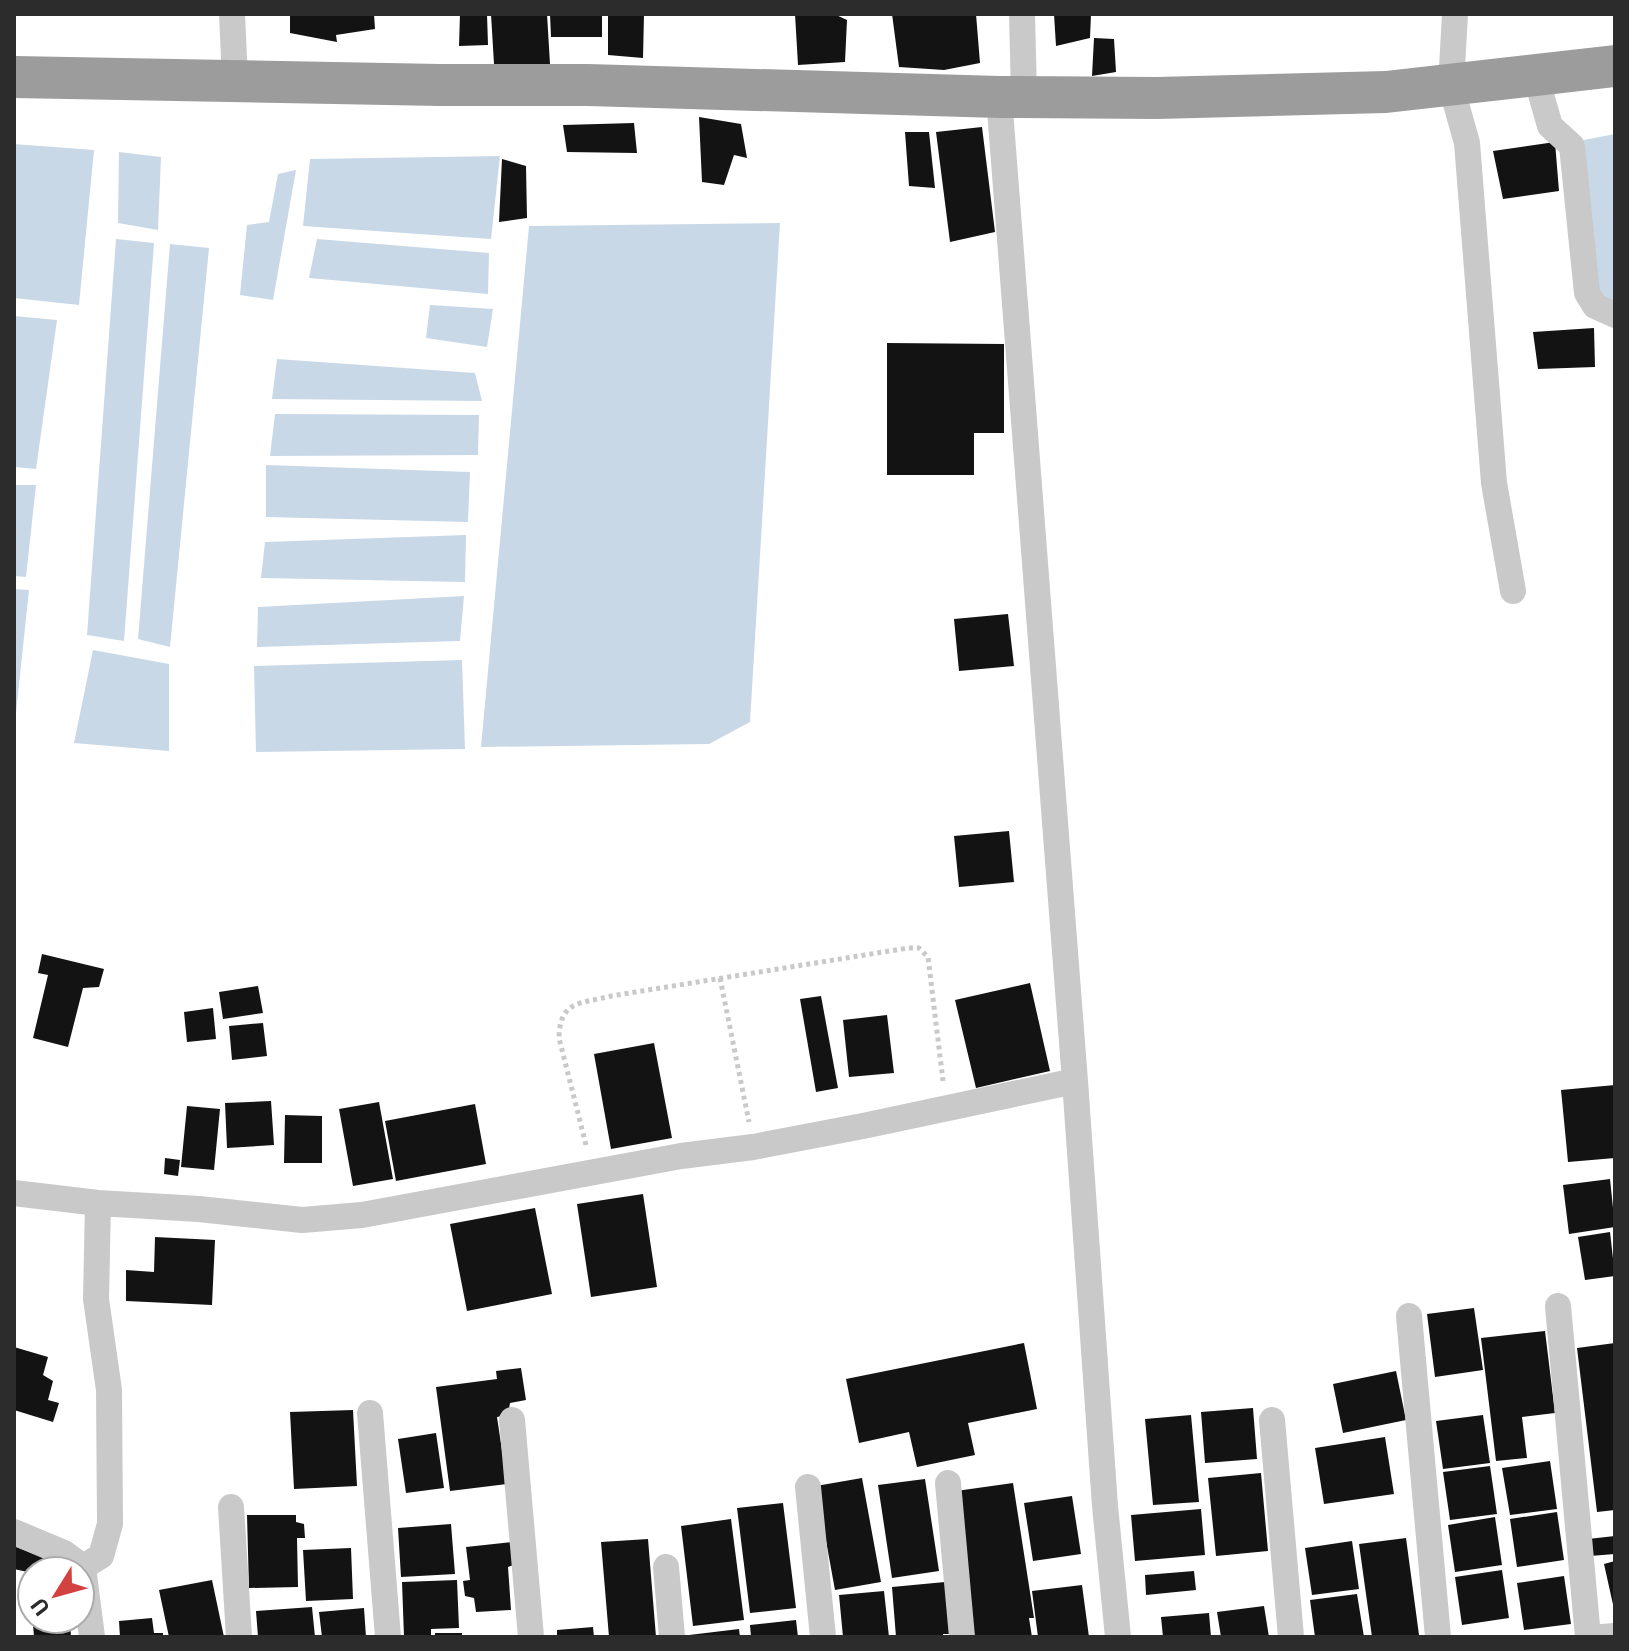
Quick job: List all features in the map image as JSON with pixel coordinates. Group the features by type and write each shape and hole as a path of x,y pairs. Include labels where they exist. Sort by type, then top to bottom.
{"highway":[{"path":"14,77 1157,98 1386,92 1615,66"}],"street":[{"path":"232,14 235,80"},
{"path":"1022,14 1011,96 1075,1081 1105,1506 1118,1637"},
{"path":"1455,14 1451,86 1467,143 1494,483 1513,591"},
{"path":"1536,77 1550,126 1572,146 1587,293 1595,306 1615,315"},
{"path":"14,1193 302,1220 362,1215 681,1156 753,1147 1075,1081"},
{"path":"96,1560 103,1553 110,1524 109,1390 96,1299 98,1203"},
{"path":"1558,1306 1588,1637"},
{"path":"1409,1316 1438,1637"},
{"path":"370,1413 388,1637"},
{"path":"512,1420 531,1637"},
{"path":"1272,1420 1291,1637"},
{"path":"948,1483 962,1637"},
{"path":"808,1487 823,1637"},
{"path":"231,1507 239,1637"},
{"path":"14,1532 67,1555"},
{"path":"666,1567 672,1637"},
{"path":"1602,1637 1615,1636"}],"path":[{"path":"593,1173 559,1038 562,1014 572,1007 611,996 919,948 928,957 946,1108"},
{"path":"720,978 753,1147"}],"water":[{"path":"1615,134 1615,302 1596,295 1584,140"},
{"path":"14,144 94,150 79,305 14,298"},
{"path":"119,152 161,157 158,230 118,223"},
{"path":"500,156 491,239 303,226 310,159"},
{"path":"296,170 273,300 240,295 247,225 269,222 278,174"},
{"path":"780,223 750,722 709,744 481,747 529,226"},
{"path":"116,239 154,243 124,641 87,635"},
{"path":"317,239 489,253 488,294 309,278"},
{"path":"170,244 209,248 170,647 138,639"},
{"path":"430,305 493,309 487,347 426,338"},
{"path":"14,316 57,320 36,469 14,467"},
{"path":"277,359 475,373 482,401 272,399"},
{"path":"275,414 479,415 478,455 270,456"},
{"path":"266,465 470,472 468,522 266,517"},
{"path":"14,485 36,485 26,577 14,576"},
{"path":"466,535 465,582 261,578 265,542"},
{"path":"14,589 29,590 14,732"},
{"path":"464,596 460,641 257,647 258,607"},
{"path":"93,650 169,664 169,751 74,743"},
{"path":"462,660 465,749 256,752 254,666"}],"building":[{"path":"290,14 374,14 375,29 336,35 337,42 290,33"},
{"path":"460,14 487,14 488,45 459,46"},
{"path":"491,14 547,14 550,64 494,64"},
{"path":"550,14 602,14 602,37 551,37"},
{"path":"608,14 644,14 643,58 608,55"},
{"path":"795,14 834,14 847,20 845,62 798,65"},
{"path":"892,14 976,14 980,63 944,70 899,67"},
{"path":"1054,14 1091,14 1090,38 1056,46"},
{"path":"1094,38 1114,39 1116,72 1092,76"},
{"path":"699,117 741,124 747,158 734,155 724,185 702,182"},
{"path":"634,123 637,153 567,152 563,125"},
{"path":"982,127 995,232 950,242 936,132"},
{"path":"905,132 929,132 935,188 909,186"},
{"path":"1555,142 1559,191 1503,199 1493,151"},
{"path":"502,159 526,166 527,218 499,222"},
{"path":"1594,328 1595,367 1538,369 1533,332"},
{"path":"887,343 1004,344 1004,433 974,433 974,475 887,475"},
{"path":"1008,614 1014,666 959,671 954,619"},
{"path":"1009,831 1014,882 959,887 954,836"},
{"path":"42,954 104,969 99,987 83,988 68,1047 33,1038 48,975 38,973"},
{"path":"1030,983 1050,1071 976,1088 955,1000"},
{"path":"258,986 263,1013 223,1019 219,992"},
{"path":"821,996 838,1088 816,1092 800,999"},
{"path":"213,1008 216,1039 187,1042 184,1012"},
{"path":"887,1015 894,1073 849,1077 843,1020"},
{"path":"263,1023 267,1056 232,1060 229,1026"},
{"path":"654,1043 672,1138 611,1149 594,1054"},
{"path":"1615,1085 1615,1158 1568,1162 1561,1090"},
{"path":"271,1101 274,1145 227,1148 225,1103"},
{"path":"379,1102 393,1179 353,1186 339,1109"},
{"path":"475,1104 486,1164 396,1181 385,1121"},
{"path":"187,1106 220,1109 214,1170 181,1167"},
{"path":"285,1115 322,1116 322,1163 284,1163"},
{"path":"165,1158 180,1160 178,1176 164,1174"},
{"path":"1610,1179 1615,1227 1569,1234 1563,1185"},
{"path":"643,1194 657,1287 591,1297 577,1204"},
{"path":"535,1208 552,1294 467,1311 450,1224"},
{"path":"1610,1232 1615,1276 1585,1280 1578,1237"},
{"path":"155,1237 215,1240 212,1305 126,1301 126,1270 154,1272"},
{"path":"1474,1308 1483,1370 1435,1377 1427,1314"},
{"path":"1545,1331 1555,1413 1522,1417 1527,1458 1496,1461 1481,1338"},
{"path":"1024,1343 1037,1409 968,1423 975,1455 917,1467 909,1432 859,1443 846,1379"},
{"path":"1615,1343 1615,1510 1597,1512 1577,1348"},
{"path":"14,1347 48,1357 43,1375 53,1381 48,1400 59,1403 53,1422 14,1410"},
{"path":"521,1368 526,1400 510,1403 508,1415 497,1417 507,1484 450,1491 436,1387 497,1379 496,1371"},
{"path":"1396,1371 1406,1420 1343,1433 1333,1384"},
{"path":"1253,1408 1257,1459 1205,1463 1201,1412"},
{"path":"353,1410 357,1486 294,1489 290,1412"},
{"path":"1191,1415 1199,1502 1153,1505 1145,1419"},
{"path":"1483,1415 1490,1463 1443,1469 1436,1421"},
{"path":"436,1433 444,1488 406,1493 398,1439"},
{"path":"1385,1437 1394,1494 1324,1504 1315,1448"},
{"path":"1550,1461 1557,1509 1510,1515 1502,1468"},
{"path":"1490,1466 1497,1514 1450,1520 1443,1472"},
{"path":"1261,1473 1268,1551 1216,1556 1208,1478"},
{"path":"862,1478 881,1582 835,1590 816,1486"},
{"path":"925,1479 939,1571 892,1578 878,1485"},
{"path":"1013,1483 1034,1618 1029,1618 1032,1637 973,1637 956,1491"},
{"path":"1072,1496 1081,1554 1033,1561 1024,1503"},
{"path":"783,1503 796,1608 750,1613 737,1508"},
{"path":"1201,1509 1205,1555 1135,1561 1131,1515"},
{"path":"1557,1512 1564,1560 1517,1567 1510,1519"},
{"path":"247,1515 296,1515 296,1522 304,1524 305,1538 297,1538 298,1587 249,1588"},
{"path":"1495,1517 1502,1565 1455,1572 1448,1525"},
{"path":"731,1519 744,1620 693,1626 681,1526"},
{"path":"451,1524 455,1574 401,1577 398,1528"},
{"path":"1615,1536 1615,1554 1590,1556 1588,1539"},
{"path":"1406,1538 1419,1635 1372,1637 1359,1544"},
{"path":"648,1539 656,1637 609,1637 601,1542"},
{"path":"1352,1541 1359,1589 1312,1595 1305,1548"},
{"path":"513,1542 516,1564 508,1567 511,1610 476,1612 474,1598 465,1596 463,1581 470,1580 466,1547"},
{"path":"14,1546 37,1555 16,1555 14,1569"},
{"path":"351,1548 353,1599 306,1601 303,1550"},
{"path":"1615,1561 1615,1609 1614,1609 1604,1564"},
{"path":"1502,1570 1509,1618 1462,1625 1455,1577"},
{"path":"1194,1571 1196,1590 1146,1595 1145,1575"},
{"path":"1564,1576 1571,1624 1524,1630 1517,1583"},
{"path":"212,1580 224,1637 169,1637 159,1590"},
{"path":"457,1580 459,1628 431,1629 431,1637 404,1637 402,1582"},
{"path":"945,1582 950,1634 943,1634 943,1637 896,1637 892,1587"},
{"path":"1082,1585 1089,1637 1038,1637 1032,1591"},
{"path":"884,1591 889,1637 843,1637 839,1595"},
{"path":"1357,1594 1364,1637 1315,1637 1310,1600"},
{"path":"1264,1606 1269,1637 1221,1637 1217,1612"},
{"path":"312,1607 315,1637 258,1637 256,1611"},
{"path":"364,1608 366,1637 322,1637 319,1612"},
{"path":"1209,1613 1211,1637 1163,1637 1161,1617"},
{"path":"152,1618 154,1633 163,1633 163,1637 120,1637 119,1621"},
{"path":"796,1620 798,1637 751,1637 750,1625"},
{"path":"593,1627 594,1637 557,1637 557,1630"},
{"path":"739,1629 740,1637 689,1635"},
{"path":"435,1633 462,1633 462,1637 435,1637"},
{"path":"34,1635 71,1637 34,1637"}]}
